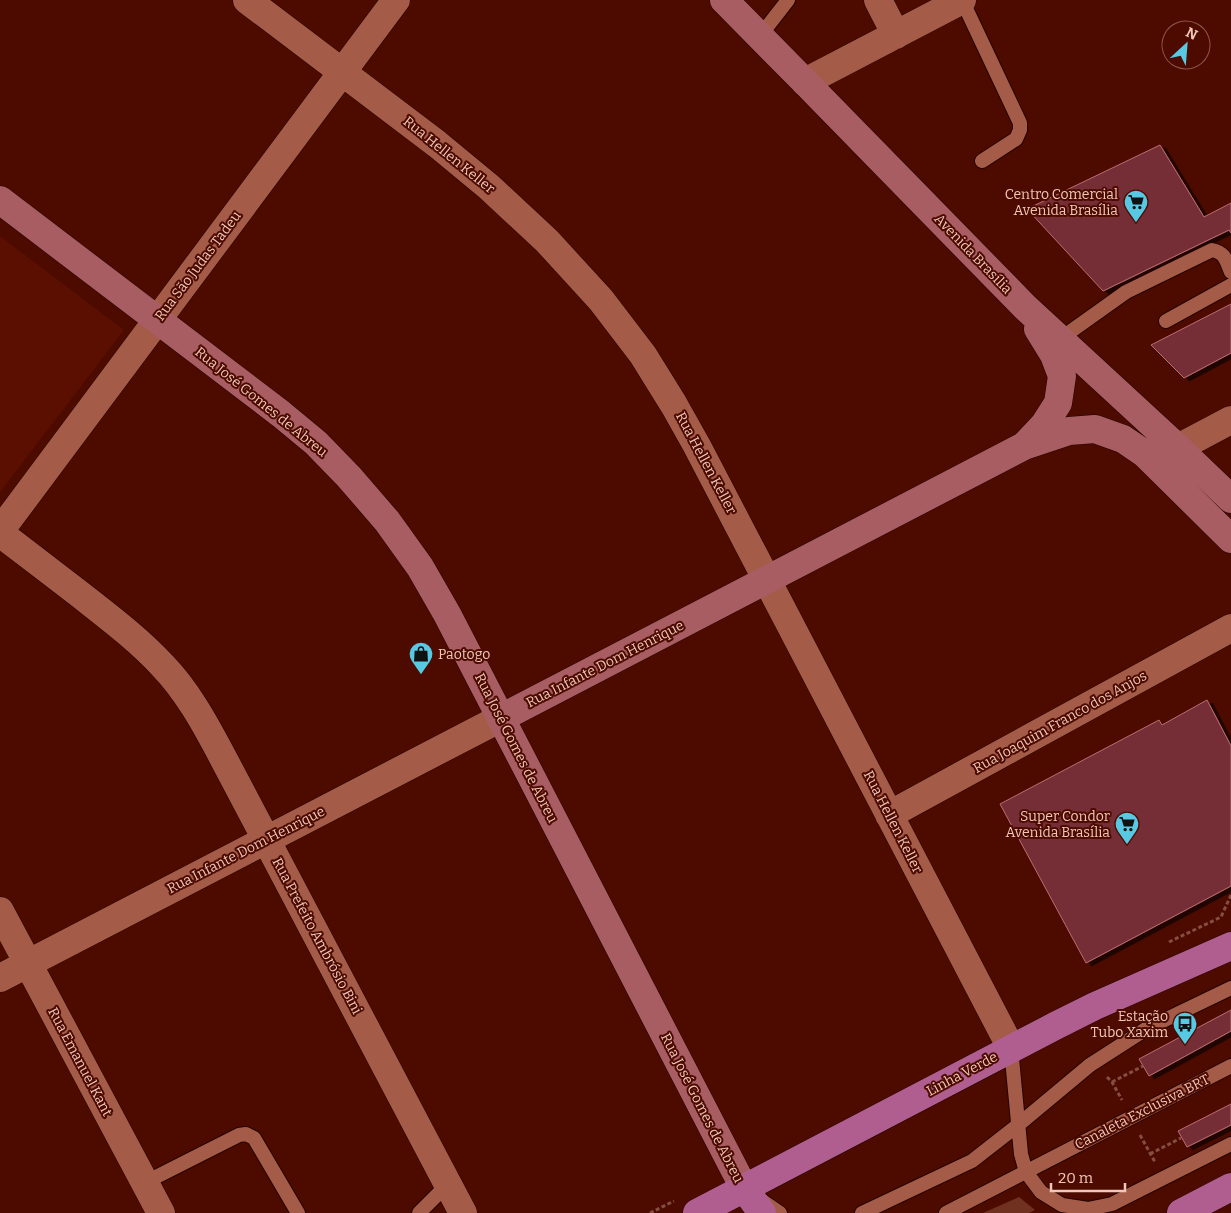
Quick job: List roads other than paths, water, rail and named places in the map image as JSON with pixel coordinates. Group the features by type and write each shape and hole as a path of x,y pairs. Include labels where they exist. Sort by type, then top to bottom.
{"highway":[{"name":"Linha Verde","path":"697,1213 1011,1048 1095,1006 1231,946"},
{"path":"1182,1213 1231,1187"},
{"path":"744,1188 762,1213"}],"main road":[{"name":"Avenida Brasília","path":"724,0 1025,307 1231,499"},
{"name":"Rua José Gomes de Abreu","path":"0,200 281,414 316,443 349,476 387,521 420,567 447,614 744,1188"},
{"name":"Rua Infante Dom Henrique","path":"1024,446 1044,425 1058,403 1062,376 1054,355 1025,307"},
{"name":"Rua Infante Dom Henrique","path":"501,718 1024,446 1069,431 1095,430 1122,439 1144,454 1231,540"}],"street":[{"name":"Rua Hellen Keller","path":"246,0 437,144 490,187 547,241 601,300 643,355 697,446 1011,1048"},
{"name":"Rua São Judas Tadeu","path":"0,532 396,0"},
{"path":"878,0 896,34"},
{"path":"806,82 962,0"},
{"path":"1178,448 1231,420"},
{"name":"Rua Prefeito Ambrósio Bini","path":"0,532 139,643 164,667 186,694 204,723 266,839 463,1213"},
{"name":"Rua Joaquim Franco dos Anjos","path":"889,815 1231,628"},
{"name":"Rua Infante Dom Henrique","path":"0,978 501,718"},
{"name":"Rua Emanuel Kant","path":"0,911 161,1213"}],"lane":[{"path":"760,36 788,0"},
{"path":"962,0 1020,123 1020,130 1016,139 982,161"},
{"path":"1060,339 1126,292 1212,250 1223,254 1231,272"},
{"path":"1166,321 1231,285"},
{"path":"862,1213 972,1161 1090,1065 1146,1029 1231,988"},
{"path":"1011,1048 1021,1154 1026,1172 1041,1192 1062,1205 1088,1209 1112,1204 1231,1144"},
{"name":"Canaleta Exclusiva BRT","path":"946,1213 1231,1066"},
{"path":"144,1183 240,1135 246,1134 254,1138 298,1213"},
{"path":"419,1213 448,1184"},
{"path":"744,1188 780,1213"}],"place":[{"name":"Centro Comercial Avenida Brasília","path":"1136,223"},
{"name":"Paotogo","path":"421,675"},
{"name":"Super Condor Avenida Brasília","path":"1127,845"},
{"name":"Estação Tubo Xaxim","path":"1185,1045"}]}
